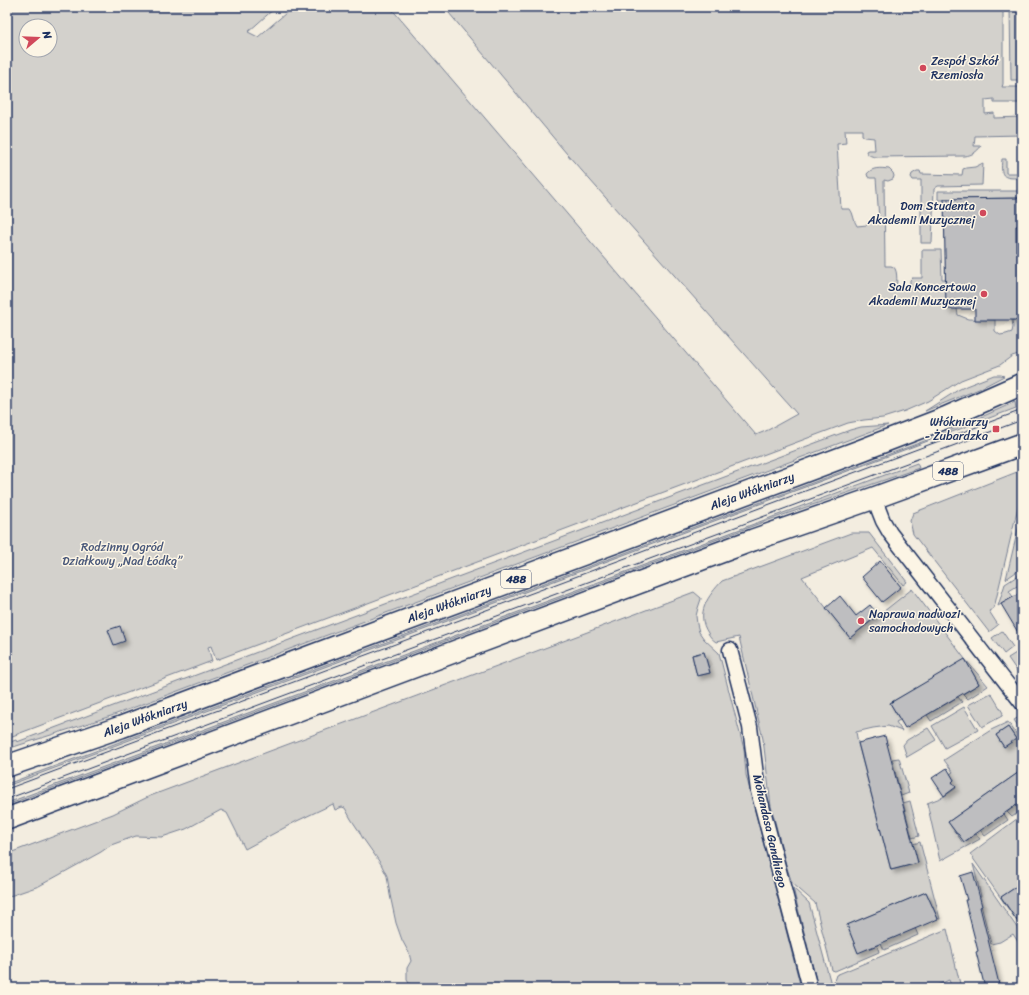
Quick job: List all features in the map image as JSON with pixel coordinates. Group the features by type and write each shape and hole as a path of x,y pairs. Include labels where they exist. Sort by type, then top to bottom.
{"main road":[{"name":"Aleja Włókniarzy","path":"7,766 121,727 862,450 945,418 1022,384"},
{"name":"488","path":"7,819 753,540 1022,444"}],"street":[{"path":"874,498 883,521 895,539 1022,703"},
{"name":"Mohandasa Gandhiego","path":"730,650 750,727 758,791 810,988"}],"green space":[{"name":"Rodzinny Ogród Działkowy „Nad Łódką”","path":"7,7 276,7 248,32 258,37 293,7 390,7 756,435 797,414 567,154 444,7 1003,7 1002,87 1022,87 1022,103 994,103 994,99 985,100 985,114 994,113 994,118 1022,117 1022,135 975,136 974,146 981,146 974,153 965,156 871,156 866,151 875,150 874,138 865,137 862,135 862,130 845,130 846,143 837,144 841,209 850,209 857,226 867,225 871,220 879,219 876,178 870,178 867,174 871,170 880,168 889,169 893,173 893,179 888,181 884,180 885,266 894,267 897,275 897,287 910,288 910,280 912,278 922,278 922,250 941,250 942,279 946,279 958,315 968,319 995,320 995,331 1000,335 1012,332 1012,320 1022,320 1022,353 1012,356 1000,365 961,380 928,401 905,411 883,418 848,423 216,660 211,646 208,647 212,661 7,738"},
{"path":"1010,7 1022,7 1022,80 1011,80"},
{"path":"1002,159 1006,159 1006,173 1022,173 1022,178 1011,178 1004,176 1002,170"},
{"path":"983,163 982,185 938,186 934,189 932,243 921,243 921,180 913,180 911,177 912,174 920,171 921,174 962,175 963,169 975,167"},
{"path":"938,191 1022,191 1022,198 938,200"},
{"path":"994,375 1004,376 979,389 925,411 958,390"},
{"path":"1015,402 1016,408 7,786 7,784 935,437"},
{"path":"888,425 111,716 7,749 7,743 16,740 17,742 850,430 861,427"},
{"path":"917,463 919,468 766,521 7,805 7,803"},
{"path":"1022,470 1022,490 994,608 989,611 998,625 989,632 913,534 910,521 913,513"},
{"path":"1022,512 1022,568 1006,579"},
{"path":"851,533 869,533 907,582 903,585 873,548 802,577 850,638 912,589 965,659 988,686 968,699 963,694 979,684 965,660 890,703 900,720 896,722 902,731 888,726 856,732 891,870 918,863 913,844 920,842 940,919 938,919 926,892 847,925 858,952 877,945 879,952 835,971 832,970 815,903 792,883 786,865 771,806 763,739 739,637 716,642 704,626 703,612 708,599 722,581"},
{"path":"1022,573 1022,583 1009,591 1013,597 998,606 1005,584"},
{"path":"694,592 701,598 696,616 699,632 704,639 719,653 744,749 746,775 801,988 412,988 407,980 407,968 411,961 396,923 387,876 381,864 362,837 345,808 342,807 335,810 333,804 297,821 245,849 227,813 221,810 186,829 162,837 136,836 111,845 39,886 7,897 7,854 113,814 150,796","holes":["704,652 710,673 697,676 692,655"]},
{"path":"1002,631 1013,647 1004,654 992,638"},
{"path":"1016,653 1022,662 1022,671 1019,674 1008,658"},
{"path":"991,693 1003,713 1002,716 982,727 968,705"},
{"path":"958,697 962,702 931,721 927,715"},
{"path":"964,707 978,730 945,748 932,726"},
{"path":"1019,717 1022,721 1022,732 1014,720"},
{"path":"1008,722 1022,742 1022,770 948,822 963,843 976,834 980,839 940,861 927,803 943,797 956,788 952,782 954,780 950,774 953,772 944,760 991,730","holes":["1008,727 1016,739 1004,747 996,735"]},
{"path":"928,728 936,740 907,757 903,745 907,740"},
{"path":"899,758 909,793 901,796 892,759"},
{"path":"910,801 919,836 912,838 903,803"},
{"path":"1022,801 1022,810 1012,817 1007,812"},
{"path":"1004,814 1008,820 985,836 980,830"},
{"path":"1022,815 1022,883 1001,897 1022,922 1019,924 970,854"},
{"path":"973,864 1022,935 1022,948 1013,934 1000,942 991,944 979,897 981,896"},
{"path":"793,888 809,903 832,988 818,988"},
{"path":"915,928 918,935 884,950 881,943"},
{"path":"947,929 961,988 952,988 949,980 931,988 836,988 834,981 836,975"}],"building":[{"path":"1022,198 1022,226 1016,226 1016,251 1022,251 1022,320 975,320 975,309 946,309 944,199"},
{"path":"880,561 901,587 882,602 862,577"},
{"path":"1022,592 1022,639 1001,604"},
{"path":"840,596 856,616 870,605 878,615 850,638 826,608"},
{"path":"120,626 125,641 114,645 108,630"},
{"path":"704,652 710,673 697,676 692,655"},
{"path":"965,659 979,684 905,728 890,703"},
{"path":"1008,727 1016,739 1004,747 996,735"},
{"path":"885,736 918,863 891,870 858,743"},
{"path":"947,768 954,780 952,782 956,787 944,796 932,778"},
{"path":"1022,770 1022,801 964,842 948,822"},
{"path":"973,872 1000,988 985,988 976,952 978,951 965,900 967,900 960,876"},
{"path":"1022,883 1022,928 1001,897"},
{"path":"926,892 938,919 858,953 847,925"}],"tram line":[{"path":"7,789 1022,410"},
{"path":"7,799 1022,420"}],"place":[{"name":"Zespół Szkół Rzemiosła","path":"923,68"},
{"name":"Dom Studenta Akademii Muzycznej","path":"983,213"},
{"name":"Sala Koncertowa Akademii Muzycznej","path":"984,294"},
{"name":"Włókniarzy - Żubardzka","path":"996,429"},
{"name":"Naprawa nadwozi samochodowych","path":"861,621"}]}
